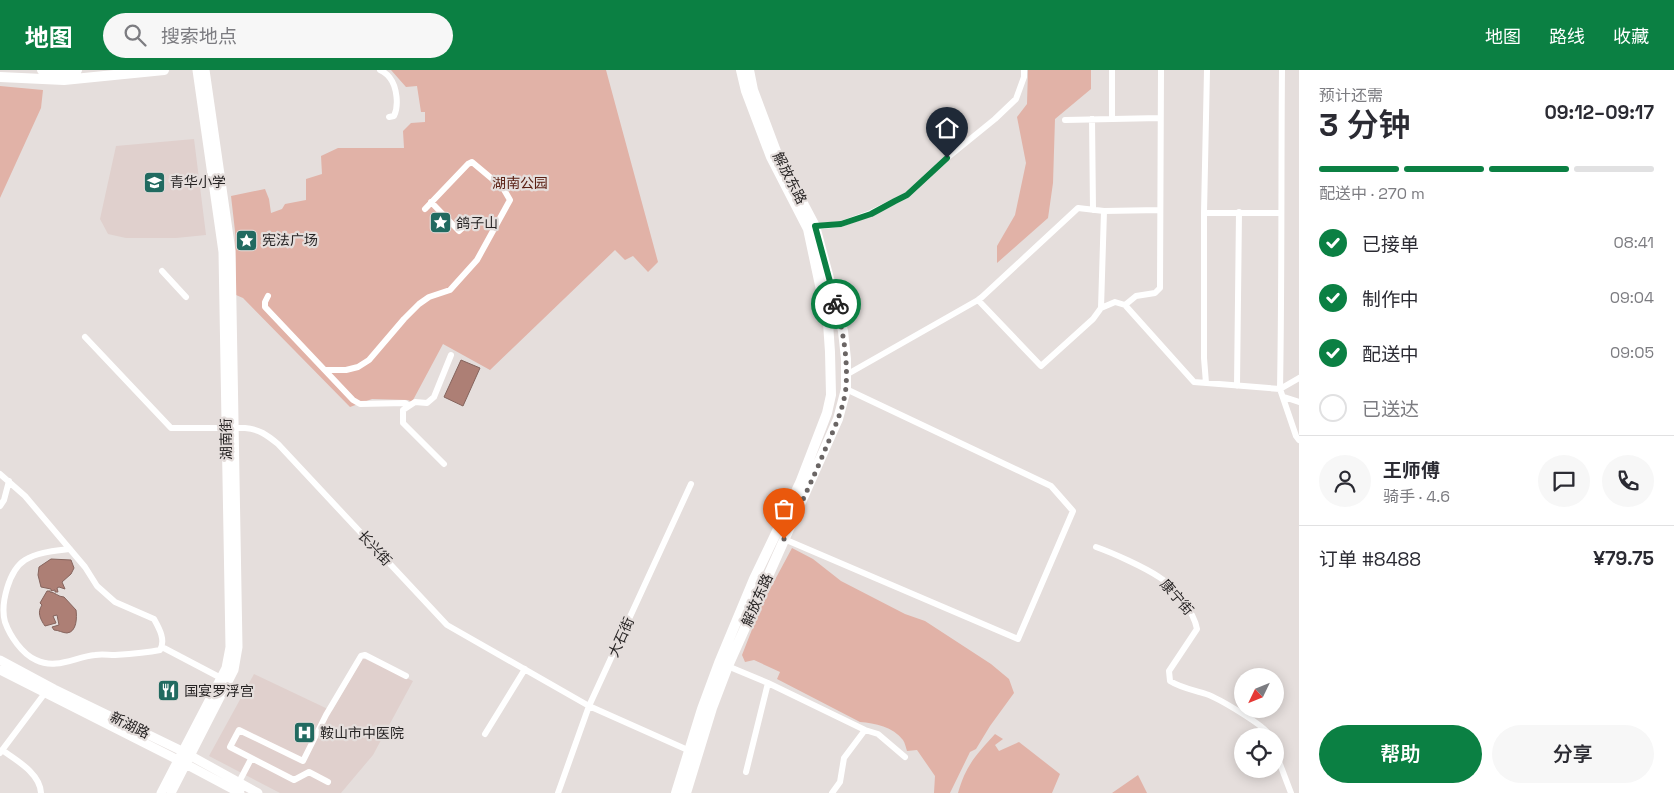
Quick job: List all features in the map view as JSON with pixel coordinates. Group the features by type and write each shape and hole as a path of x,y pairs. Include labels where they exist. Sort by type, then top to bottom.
{"main road":[{"path":"42,70 60,72 77,70"},
{"path":"0,77 64,80 164,70"},
{"name":"湖南街","path":"161,793 184,758 234,670 238,647 223,252 197,70"},
{"name":"湖南街","path":"172,793 184,758 226,668 230,647 231,251 205,70"},
{"name":"解放东路","path":"686,793 724,665 754,579 800,483 827,413 831,383 828,322 812,228 771,157 746,92 741,70"},
{"name":"解放东路","path":"676,793 702,709 814,477 838,419 846,389 843,331 812,228 777,154 753,90 749,70"},
{"name":"新湖路","path":"0,660 184,758 240,793"},
{"name":"新湖路","path":"0,670 45,693 239,782 258,793"}],"street":[{"path":"380,70 390,77 397,105 394,116 389,118"},
{"path":"812,228 841,224 871,214 907,195 1016,99 1024,77 1024,70"},
{"path":"1112,70 1112,119"},
{"path":"1125,305 1136,296 1156,293 1160,288 1160,70"},
{"path":"1206,383 1204,358 1204,213 1207,70"},
{"path":"1282,70 1280,388 1299,440"},
{"path":"1065,120 1160,118"},
{"path":"1092,119 1093,210"},
{"path":"325,370 346,370 358,367 369,360 419,304 450,290 477,260 510,200 503,188 472,162 425,209"},
{"path":"431,202 459,231 469,222"},
{"path":"846,376 978,300 1078,208 1104,211 1160,210"},
{"path":"1102,308 1104,211"},
{"path":"1237,386 1239,212"},
{"path":"1204,213 1281,213"},
{"path":"162,271 186,297"},
{"path":"268,296 265,307 353,400 360,404 405,403 408,405"},
{"path":"978,300 1041,366 1093,319 1102,308 1115,302 1125,305 1194,382 1280,388 1299,378"},
{"name":"长兴街","path":"85,337 171,428 255,429 266,433 447,625 590,706 690,751"},
{"path":"444,464 404,423 403,410 415,402 427,403 434,397 451,355"},
{"path":"784,539 1018,639 1072,511 1051,486 846,389"},
{"path":"1284,397 1299,402"},
{"path":"0,474 25,496 70,549 85,567 97,586 115,602 154,619 162,637 163,645 160,650 140,654 95,655 52,665 35,660 22,650 2,619 4,601 12,575 18,566 36,554 70,549"},
{"path":"0,506 4,500 9,481"},
{"name":"大石街","path":"558,793 590,706 691,484"},
{"name":"康宁街","path":"1096,547 1160,578 1185,603 1195,618 1197,629 1169,671 1170,681 1178,686 1208,695 1245,715 1263,728"},
{"path":"162,647 221,678"},
{"path":"328,782 309,772 294,780 230,747 239,730 303,761 326,716 361,656 365,655 406,676"},
{"path":"724,665 768,683 865,730 878,734 905,757"},
{"path":"485,734 525,670"},
{"path":"746,772 768,683"},
{"path":"41,793 37,779 20,763 1,752 45,693"},
{"path":"832,793 840,782 844,758 865,730"},
{"path":"239,782 251,759"},
{"path":"1284,775 1291,793"}],"shaded area":[{"name":"青华小学","path":"194,139 206,235 176,238 126,238 108,234 100,219 116,146"},
{"path":"461,360 480,368 463,406 444,397"},
{"path":"51,559 71,560 74,568 71,574 62,582 65,589 59,587 57,588 58,592 41,587 38,575 39,567"},
{"path":"47,591 64,597 76,610 76,624 70,632 65,633 54,630 52,627 59,625 57,615 53,616 56,623 45,626 42,621 39,613 42,605 40,603"},
{"name":"鞍山市中医院","path":"363,658 413,681 373,755 341,793 280,793 209,756 254,674 332,711"}],"green space":[{"name":"湖南公园","path":"391,70 606,70 658,262 648,272 633,256 625,260 615,250 490,370 443,344 412,402 408,400 372,399 350,407 243,298 236,295 235,231 231,196 265,189 271,213 282,209 285,204 306,200 306,179 322,174 321,156 338,148 404,148 403,131 411,123 425,122 425,112 421,112 417,86 406,87"},
{"path":"1028,70 1091,70 1091,89 1055,119 1053,183 1048,218 997,263 997,246 1015,215 1026,163 1017,117 1027,104"},
{"path":"0,86 43,90 41,108 0,198"},
{"path":"792,548 813,559 841,581 905,614 925,621 991,664 1009,679 1014,693 976,749 970,752 950,793 934,793 935,776 917,750 907,751 903,740 894,732 872,723 860,722 777,679 780,672 754,660 745,662 742,655 762,604"},
{"path":"995,734 1003,739 995,745 999,751 1019,742 1060,774 1052,793 958,793 964,775 972,761"},
{"path":"1138,775 1147,793 1112,793"}],"way so far":[{"path":"784,539 814,477 838,419 846,389 846,359 843,331 836,304"}],"place":[{"name":"青华小学","path":"154,182"},
{"name":"鸽子山","path":"440,223"},
{"name":"宪法广场","path":"246,240"},
{"name":"国宴罗浮宫","path":"168,691"},
{"name":"鞍山市中医院","path":"304,733"}],"route":[{"path":"836,304 815,226 841,224 871,214 907,195 947,158"}]}
